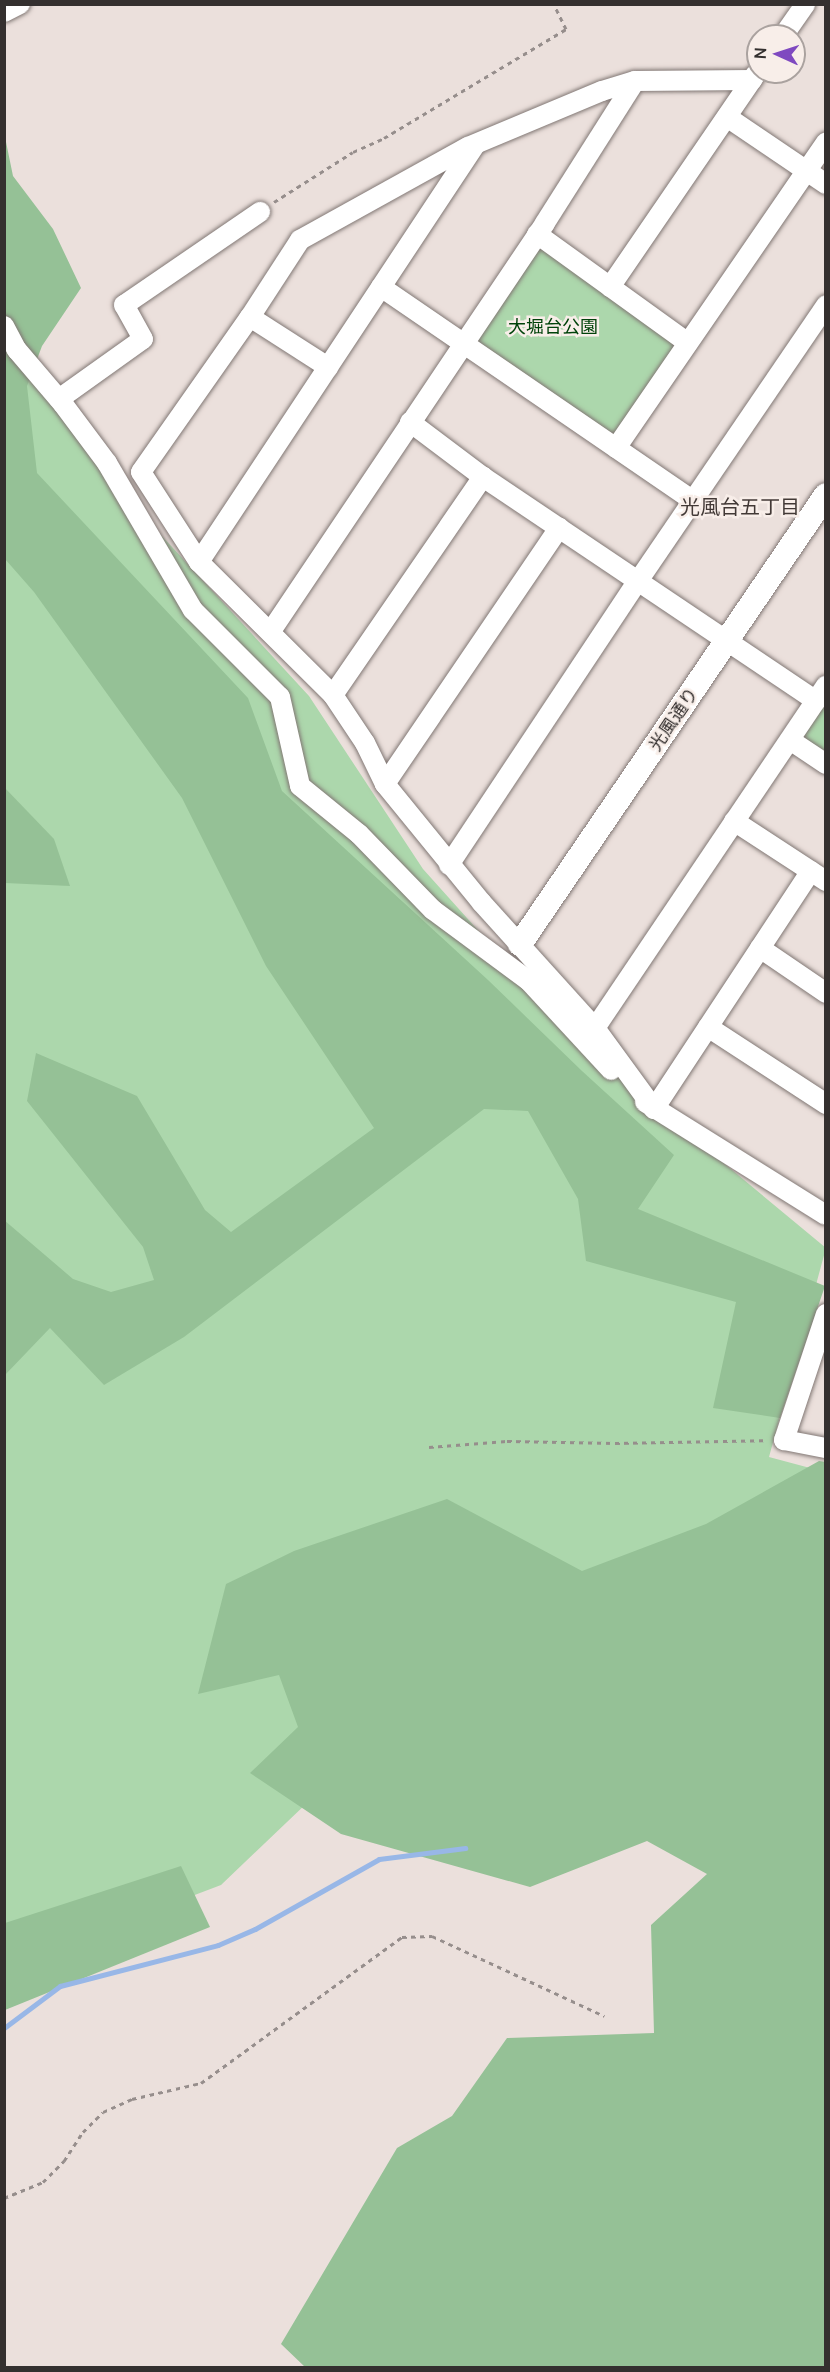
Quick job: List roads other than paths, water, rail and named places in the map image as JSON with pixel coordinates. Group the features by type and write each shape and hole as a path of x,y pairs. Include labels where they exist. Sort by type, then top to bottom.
{"street":[{"path":"4,12 20,4"},
{"path":"791,24 805,4"},
{"path":"654,1109 595,1028 449,865 385,784 364,743 333,695 199,562 141,472 250,317 300,240 475,144 602,91 635,81 746,76"},
{"path":"271,631 537,234 635,81"},
{"path":"610,286 750,84"},
{"path":"727,117 825,184"},
{"path":"616,448 825,142"},
{"path":"199,562 475,144"},
{"path":"59,399 143,339 124,305 260,212"},
{"path":"537,234 688,343"},
{"path":"381,287 692,500"},
{"path":"449,865 825,305"},
{"path":"250,317 328,367"},
{"path":"4,326 17,350 59,399 107,464 194,610 280,697 300,786 359,834 433,910 529,981 621,1082 654,1109 825,1215"},
{"path":"410,422 483,477 638,581 727,639 821,694 595,1028"},
{"path":"333,695 483,477"},
{"name":"光風通り","path":"520,944 825,495"},
{"path":"385,784 559,528"},
{"path":"790,740 825,764"},
{"path":"654,1109 760,948 818,876 734,821"},
{"path":"760,948 825,993"},
{"path":"708,1027 825,1104"},
{"path":"825,1314 784,1440 825,1448"}],"waterway":[{"path":"4,2028 60,1986 218,1945 255,1929 379,1859 465,1848"}],"district":[{"name":"光風台五丁目","path":"740,506"}],"park label":[{"name":"大堀台公園","path":"553,326"}]}
